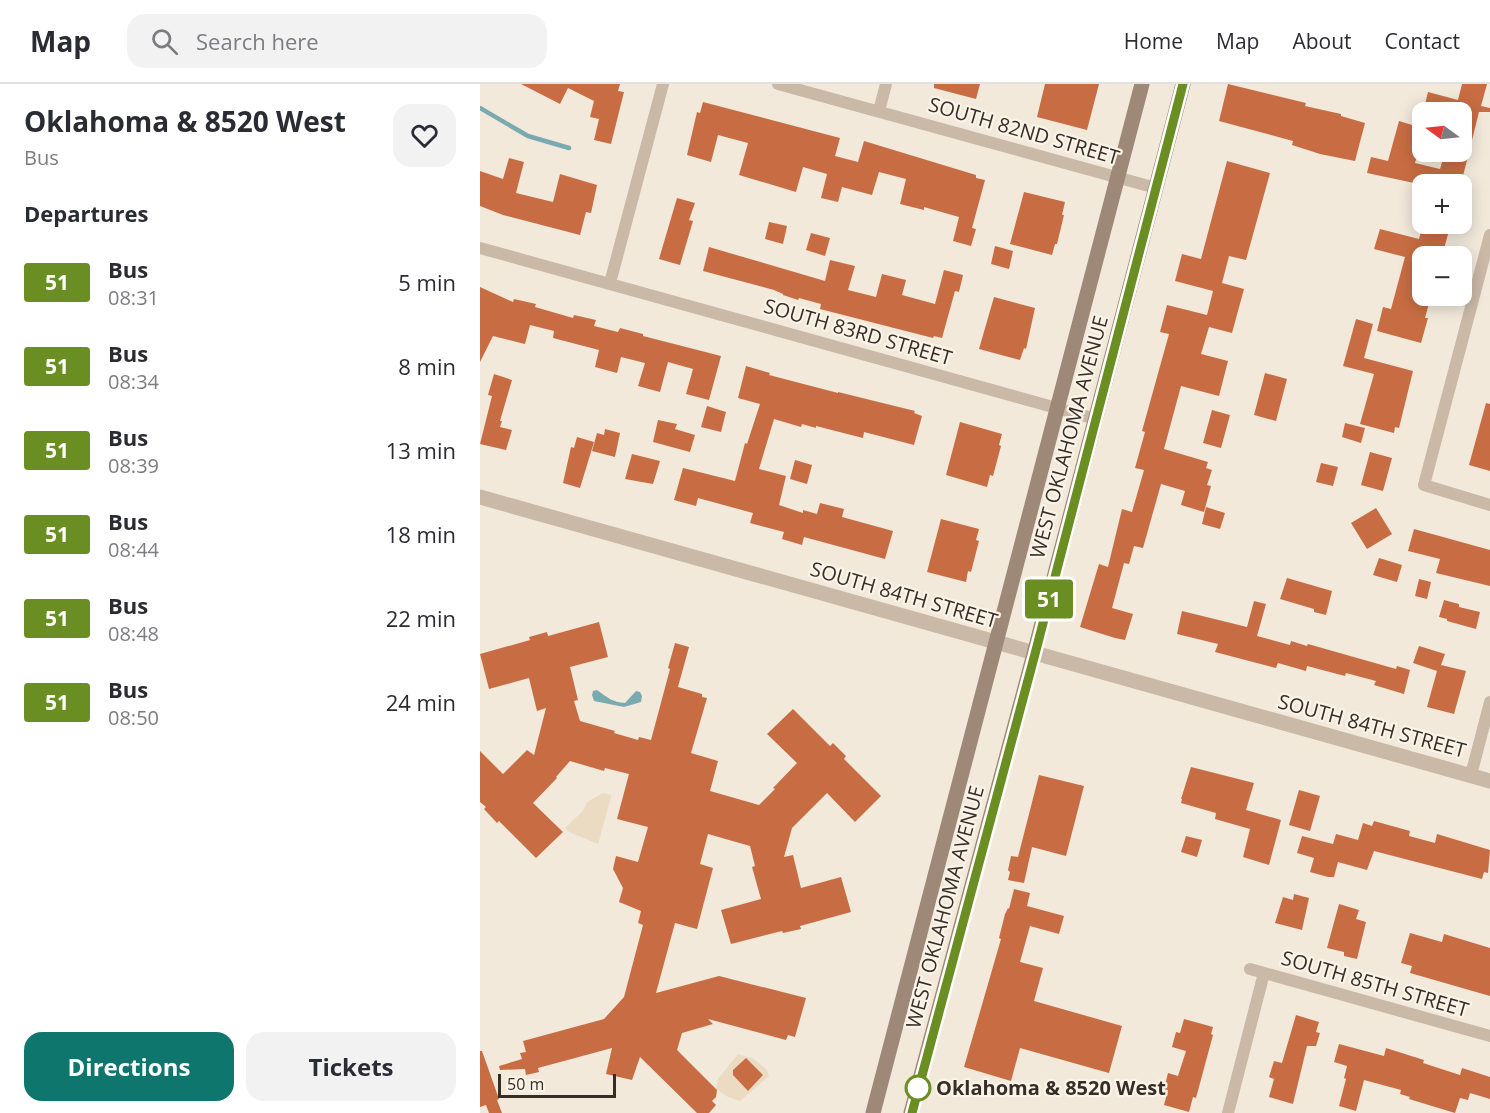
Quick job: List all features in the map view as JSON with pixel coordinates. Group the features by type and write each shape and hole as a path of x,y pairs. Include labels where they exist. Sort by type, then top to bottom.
{"main road":[{"name":"WEST OKLAHOMA AVENUE","path":"873,1113 1142,84"},
{"name":"WEST OKLAHOMA AVENUE","path":"911,1113 1035,654 1183,84"}],"street":[{"path":"610,282 663,84"},
{"name":"SOUTH 82ND STREET","path":"778,84 1156,188"},
{"path":"879,111 886,84"},
{"path":"1490,235 1424,485 1490,505"},
{"name":"SOUTH 83RD STREET","path":"480,248 610,282 1096,418"},
{"name":"SOUTH 84TH STREET","path":"480,497 1490,781"},
{"path":"1471,775 1490,702"},
{"name":"SOUTH 85TH STREET","path":"1250,969 1490,1036"},
{"path":"1228,1113 1264,973"}],"shaded area":[{"path":"603,793 611,797 598,844 569,832 565,828 583,811 587,802"},
{"path":"738,1054 754,1059 767,1070 769,1076 740,1101 716,1089 718,1079"}],"water":[{"path":"597,690 613,701 625,703 636,691 640,692 641,702 624,707 594,701 593,691"}],"building":[{"path":"521,84 620,84 618,91 624,92 611,144 594,140 599,119 590,117 594,101 568,88 560,104"},
{"path":"934,84 980,84 976,99 934,88"},
{"path":"1045,84 1099,84 1087,130 1037,117"},
{"path":"1228,84 1306,103 1305,106 1341,114 1341,116 1365,123 1355,161 1320,154 1292,145 1293,141 1219,121"},
{"path":"1462,84 1487,84 1481,106 1490,108 1490,112 1479,112 1472,140 1472,102 1426,102 1428,92 1458,100"},
{"path":"703,102 840,138 835,156 858,162 864,141 976,175 976,178 985,180 972,228 976,229 971,246 953,241 959,217 924,207 924,210 900,204 906,179 879,172 872,195 842,187 838,202 821,198 827,174 803,167 796,192 739,175 748,143 718,135 711,162 687,155 697,112 700,113"},
{"path":"1399,121 1412,125 1412,162 1440,169 1442,162 1466,162 1464,174 1412,174 1412,183 1367,173 1371,157 1388,161"},
{"path":"509,158 524,162 516,193 553,202 560,174 597,185 591,213 586,212 580,235 503,215 480,206 480,171 503,179"},
{"path":"1227,161 1270,173 1246,260 1229,256 1222,283 1244,289 1232,333 1209,327 1201,354 1228,361 1219,396 1181,386 1164,449 1208,462 1206,468 1212,470 1207,485 1211,486 1204,512 1181,505 1185,491 1161,484 1143,548 1134,546 1129,564 1124,563 1112,608 1133,614 1125,640 1115,638 1080,627 1099,564 1108,567 1122,509 1132,512 1144,470 1135,468 1145,432 1142,431 1169,334 1160,332 1167,305 1207,315 1213,291 1175,281 1182,254 1201,259"},
{"path":"1024,192 1065,202 1057,244 1055,244 1052,255 1010,244"},
{"path":"677,198 695,203 689,220 693,221 680,265 659,259"},
{"path":"769,222 787,226 783,244 765,239"},
{"path":"1380,229 1419,239 1420,234 1448,234 1445,246 1412,246 1412,306 1428,306 1425,318 1428,318 1421,343 1377,331 1383,307 1391,309 1405,257 1374,249"},
{"path":"811,233 830,238 825,256 806,250"},
{"path":"995,246 1013,251 1009,269 991,264"},
{"path":"709,247 825,281 830,260 855,266 848,290 876,297 882,274 906,280 902,295 935,304 944,270 963,275 959,292 955,291 942,338 934,336 933,338 820,309 821,304 799,298 798,300 774,290 703,271"},
{"path":"480,287 513,302 514,299 536,304 535,307 573,318 574,315 596,320 594,326 618,332 620,328 721,356 709,400 686,394 693,369 668,362 660,392 638,386 645,363 621,357 617,373 595,367 599,350 553,338 554,331 530,325 525,344 493,336 480,362"},
{"path":"994,297 1035,308 1026,349 1024,348 1020,360 979,349"},
{"path":"1356,319 1373,324 1364,358 1413,371 1399,428 1395,427 1394,433 1360,424 1374,374 1343,366"},
{"path":"746,366 770,373 769,375 915,411 914,413 922,416 914,445 864,432 863,438 816,426 816,428 802,424 801,427 774,419 759,469 786,476 779,505 803,513 803,510 817,514 820,503 844,509 842,517 893,531 885,559 804,537 802,545 782,539 784,532 750,523 753,513 698,498 696,506 674,500 683,468 735,481 745,443 747,444 760,404 738,398"},
{"path":"1265,373 1287,379 1276,421 1254,415"},
{"path":"494,374 512,380 500,421 502,421 500,427 512,430 506,450 480,444 492,396 488,395"},
{"path":"1486,403 1490,404 1490,471 1469,465"},
{"path":"707,406 726,412 721,432 701,427"},
{"path":"1212,410 1230,415 1221,448 1203,443"},
{"path":"658,420 677,424 675,429 695,435 690,452 653,442"},
{"path":"960,422 1002,434 993,476 990,475 987,487 946,475"},
{"path":"1345,423 1365,428 1361,443 1342,437"},
{"path":"605,429 620,433 615,457 592,451 597,433 604,435"},
{"path":"577,437 594,442 580,488 563,483 571,447 574,448"},
{"path":"1370,452 1392,458 1383,491 1361,485"},
{"path":"632,454 660,461 653,484 625,479"},
{"path":"795,460 812,465 807,484 790,479"},
{"path":"1321,463 1338,467 1333,486 1316,482"},
{"path":"1206,507 1225,513 1220,529 1202,524"},
{"path":"1376,508 1392,534 1367,549 1351,523"},
{"path":"941,519 979,529 976,540 979,541 966,582 927,572"},
{"path":"1414,529 1490,550 1490,586 1436,573 1440,559 1408,551"},
{"path":"1379,558 1402,565 1397,582 1373,575"},
{"path":"1287,578 1332,591 1326,615 1280,599"},
{"path":"1419,579 1431,582 1427,599 1415,596"},
{"path":"1444,600 1459,604 1459,607 1480,612 1476,629 1439,617"},
{"path":"1254,601 1266,604 1257,636 1290,645 1291,641 1307,646 1308,644 1396,669 1397,666 1410,670 1404,694 1374,685 1376,681 1346,673 1345,676 1307,666 1306,671 1278,663 1276,668 1215,652 1218,644 1177,634 1182,611 1247,627"},
{"path":"599,622 608,657 570,667 578,700 574,701 580,721 638,740 639,737 651,740 675,643 689,647 678,687 702,694 702,697 707,698 691,753 718,761 710,791 759,805 797,763 767,734 793,709 830,746 833,743 846,756 844,759 881,796 855,822 827,793 792,828 784,857 793,855 801,888 841,877 851,912 783,933 782,931 731,944 721,910 761,899 752,867 755,866 750,846 708,834 700,864 713,868 697,929 675,923 656,993 719,976 806,998 795,1037 788,1035 786,1040 708,1019 713,1024 682,1033 677,1050 717,1090 716,1097 712,1101 716,1105 709,1113 697,1113 640,1057 632,1080 606,1074 612,1048 538,1068 539,1072 526,1075 525,1069 500,1070 499,1066 522,1059 520,1053 526,1052 523,1041 604,1019 624,997 643,925 638,923 641,911 619,902 623,888 613,869 616,856 638,862 648,827 617,819 629,774 605,768 604,771 570,761 533,803 563,832 536,858 499,821 497,823 480,802 480,751 503,774 527,750 534,755 546,708 537,711 529,678 489,689 480,654 530,640 529,637 547,632 548,636"},
{"path":"1419,646 1445,654 1441,665 1466,671 1454,714 1427,707 1437,671 1413,663"},
{"path":"1191,767 1254,783 1246,810 1281,820 1269,865 1243,857 1250,829 1215,819 1216,813 1181,803"},
{"path":"1039,775 1084,786 1066,856 1032,847 1024,883 1008,880 1011,856 1018,857"},
{"path":"1299,790 1320,796 1310,831 1289,825"},
{"path":"1374,821 1410,831 1409,836 1435,843 1437,834 1490,850 1488,873 1484,872 1482,879 1374,851 1367,870 1338,862 1334,877 1328,877 1310,872 1314,858 1297,853 1302,836 1333,844 1336,834 1358,840 1363,823 1372,826"},
{"path":"1186,836 1202,840 1197,857 1181,852"},
{"path":"1014,889 1030,893 1027,906 1064,916 1059,934 1030,926 1020,962 1043,968 1034,1001 1122,1026 1109,1073 1020,1048 1011,1081 964,1067 1001,939 999,938 1005,914 1009,909"},
{"path":"1294,894 1309,898 1302,930 1275,923 1283,897 1293,900"},
{"path":"1339,904 1359,910 1356,919 1366,922 1357,959 1344,956 1344,952 1327,948"},
{"path":"1410,933 1442,942 1444,934 1490,948 1490,996 1410,973 1412,966 1401,963"},
{"path":"1296,1015 1319,1022 1316,1032 1320,1033 1316,1046 1307,1046 1293,1104 1269,1097 1274,1079 1269,1077 1274,1061 1282,1063"},
{"path":"1184,1019 1213,1027 1211,1034 1213,1035 1196,1098 1193,1097 1189,1112 1164,1105 1168,1090 1164,1089 1168,1073 1178,1076 1186,1051 1172,1047 1176,1032 1180,1033"},
{"path":"1339,1044 1384,1056 1386,1048 1460,1075 1462,1068 1490,1077 1490,1099 1470,1093 1468,1100 1460,1098 1455,1113 1409,1099 1410,1097 1400,1094 1401,1090 1364,1080 1356,1111 1339,1106 1347,1066 1334,1062"},
{"path":"480,1051 482,1051 502,1113 489,1113 486,1105 480,1107"},
{"path":"746,1058 763,1075 748,1091 733,1075 733,1070"}],"waterway":[{"path":"480,108 528,136 569,148"}],"bus line":[{"name":"51","path":"912,1113 1035,654 1183,84"}],"place":[{"name":"Oklahoma & 8520 West","path":"918,1088"}]}
